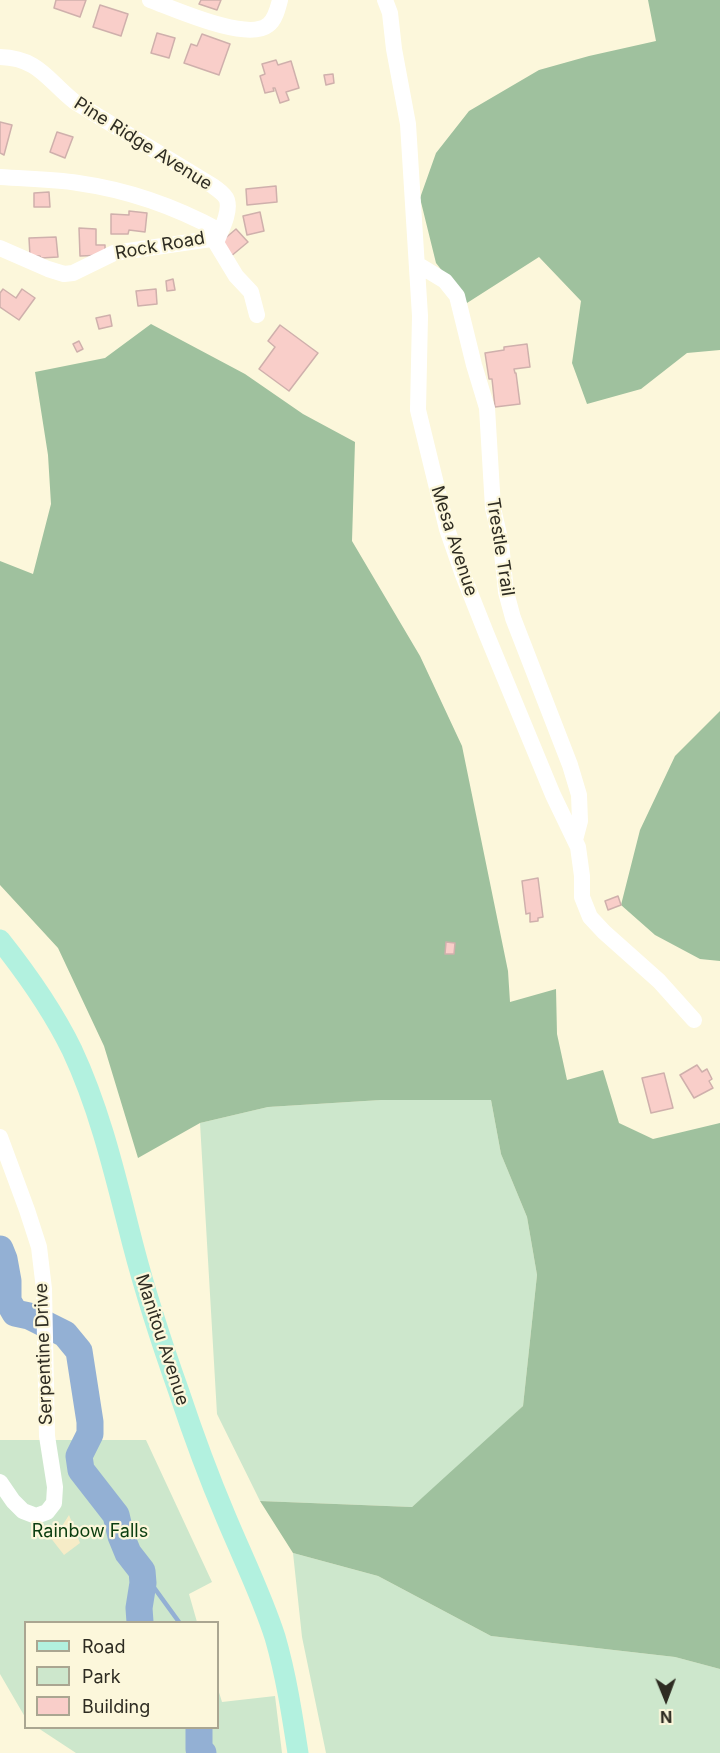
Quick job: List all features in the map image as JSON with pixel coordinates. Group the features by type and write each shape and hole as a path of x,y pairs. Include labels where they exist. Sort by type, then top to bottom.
{"main road":[{"name":"Manitou Avenue","path":"0,940 58,1025 72,1051 95,1108 140,1270 175,1382 203,1462 261,1598 275,1640 290,1702 298,1753"}],"street":[{"path":"150,0 243,31 256,30 268,25 277,11 279,0"},
{"name":"Mesa Avenue","path":"385,0 390,13 394,49 408,124 420,316 418,410 447,529 486,633 553,795 578,847 582,897 590,917 659,981 694,1020"},
{"name":"Pine Ridge Avenue","path":"0,57 20,61 44,72 63,93 75,102 213,186 224,195 228,204 220,231"},
{"path":"0,177 75,182 98,186 193,216 220,231 216,243 236,276 251,292 257,315"},
{"name":"Rock Road","path":"0,248 56,272 73,273 114,253 211,239 220,231"},
{"name":"Trestle Trail","path":"417,264 445,281 456,296 487,408 492,508 501,543 506,592 513,618 570,765 579,795 580,821 575,840"},
{"name":"Serpentine Drive","path":"0,1137 39,1247 44,1289 47,1436 55,1487 54,1503 48,1512 36,1515 23,1511 0,1482"}],"green space":[{"path":"648,0 720,0 720,350 687,353 641,389 587,404 572,363 581,301 539,257 467,303 436,263 420,198 436,153 469,111 539,70 656,41"},
{"path":"151,324 245,374 303,414 355,442 352,541 420,656 462,746 508,971 510,1002 556,989 557,1034 567,1080 603,1070 619,1123 653,1139 720,1123 720,1669 675,1657 491,1636 378,1576 293,1553 260,1501 412,1507 523,1406 537,1275 527,1217 501,1154 491,1100 381,1100 268,1107 200,1123 138,1158 104,1046 58,948 0,885 0,561 33,574 51,504 48,455 35,372 105,358"},
{"path":"720,711 720,961 700,959 655,935 621,905 640,830 675,756"},
{"path":"381,1100 491,1100 501,1154 527,1217 537,1275 523,1406 462,1464 412,1507 260,1501 217,1414 200,1123 268,1107"},
{"name":"Rainbow Falls","path":"0,1440 146,1440 212,1582 189,1594 197,1621 24,1621 24,1715 0,1674"},
{"path":"293,1553 378,1576 491,1636 675,1657 720,1669 720,1753 326,1753 302,1637"},
{"path":"219,1692 222,1702 275,1696 282,1753 76,1753 40,1729 219,1729"}],"sand":[{"path":"69,1515 80,1543 64,1555 50,1537 51,1530 62,1526"}],"building":[{"path":"56,0 86,0 80,17 54,8"},
{"path":"201,0 221,0 217,10 199,4"},
{"path":"100,5 128,14 121,36 93,27"},
{"path":"157,33 175,38 169,58 151,53"},
{"path":"202,34 230,44 219,75 184,63 191,44 197,46"},
{"path":"276,60 278,65 291,61 299,88 286,92 289,100 280,103 275,88 273,88 274,91 265,93 260,76 265,74 262,64"},
{"path":"333,74 334,83 326,85 324,75"},
{"path":"0,122 12,125 4,155 0,153"},
{"path":"57,132 73,137 65,158 50,152"},
{"path":"276,186 277,202 247,205 246,189"},
{"path":"49,192 50,207 34,207 34,193"},
{"path":"129,211 147,213 145,232 129,230 128,234 111,234 111,214 129,215"},
{"path":"260,212 264,231 247,235 243,216"},
{"path":"79,228 96,229 96,245 105,245 105,255 80,256"},
{"path":"236,229 248,242 230,257 222,241"},
{"path":"56,237 58,257 30,256 29,238"},
{"path":"173,279 175,290 167,291 166,281"},
{"path":"3,289 16,298 22,289 35,298 19,320 0,307 0,293"},
{"path":"156,289 157,304 138,306 136,291"},
{"path":"110,315 112,326 99,329 96,318"},
{"path":"280,325 318,353 289,391 259,369 275,347 268,341"},
{"path":"79,341 83,349 77,352 73,344"},
{"path":"527,344 530,367 514,369 520,404 495,407 492,379 489,379 485,353 504,350 504,347"},
{"path":"538,878 543,917 538,918 538,921 530,922 530,913 526,914 522,881"},
{"path":"618,896 621,905 608,910 605,901"},
{"path":"446,942 455,943 454,954 445,954"},
{"path":"697,1065 702,1072 707,1069 713,1088 694,1098 680,1075"},
{"path":"664,1073 673,1108 651,1113 642,1078"}],"waterway":[{"path":"0,1249 8,1281 8,1301 15,1313 29,1316 65,1334 79,1351 90,1422 90,1434 79,1456 81,1470 116,1515 128,1553 142,1571 140,1621"},
{"path":"142,1571 178,1621"},
{"path":"199,1729 199,1749 203,1753"}]}
